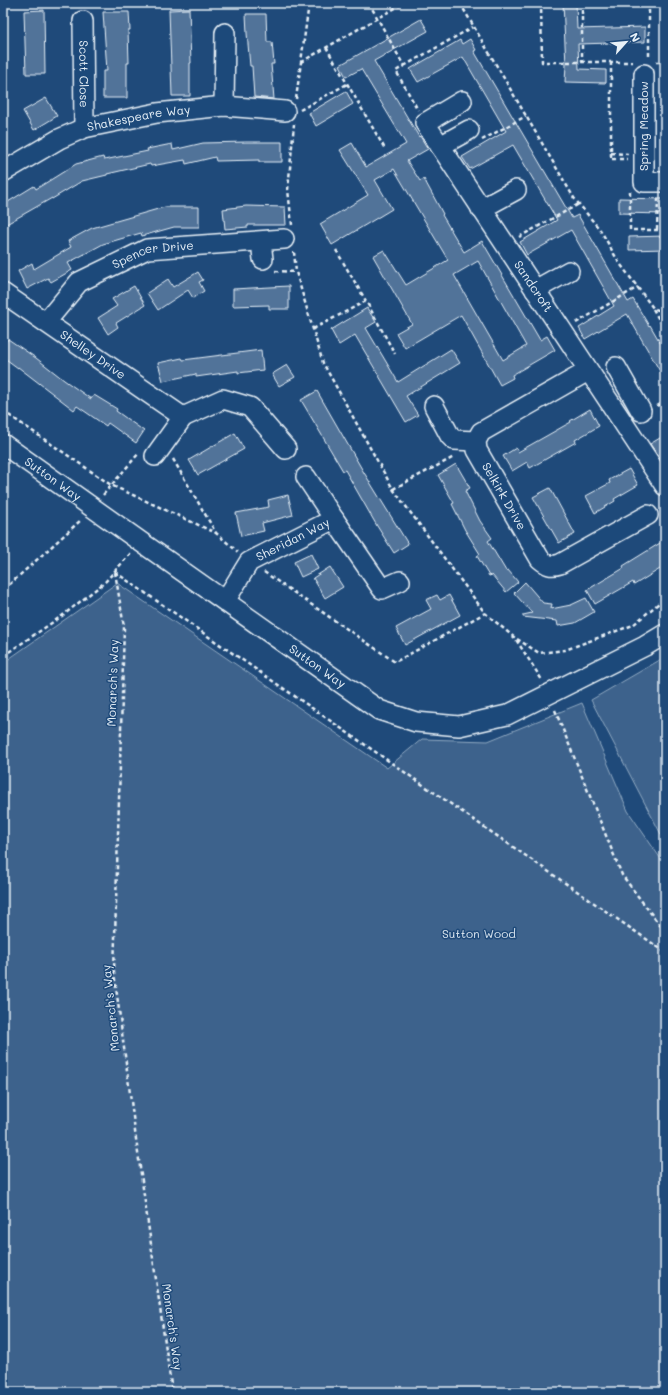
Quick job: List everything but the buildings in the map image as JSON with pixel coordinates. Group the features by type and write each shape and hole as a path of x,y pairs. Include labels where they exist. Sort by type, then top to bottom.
{"street":[{"name":"Scott Close","path":"83,21 84,128"},
{"path":"224,106 225,33"},
{"name":"Spring Meadow","path":"639,68 644,182 662,182"},
{"name":"Sandcroft","path":"462,101 425,123 665,486"},
{"name":"Shakespeare Way","path":"3,172 59,139 84,128 157,113 224,106 290,112"},
{"path":"440,146 475,136"},
{"path":"481,209 516,190"},
{"name":"Spencer Drive","path":"46,322 79,282 148,249 262,250 290,238"},
{"path":"535,290 569,271"},
{"name":"Shelley Drive","path":"3,293 183,417"},
{"path":"434,406 450,436 454,440 476,444 481,432 591,375 622,363 641,411"},
{"path":"155,456 183,417 223,399 250,407 286,449"},
{"name":"Sutton Way","path":"3,444 379,710 416,722 459,726 507,715 645,646 665,634"},
{"name":"Selkirk Drive","path":"476,444 477,450 540,559 547,564 553,566 560,564 648,516"},
{"name":"Sheridan Way","path":"306,477 382,589 400,581"},
{"name":"Sheridan Way","path":"225,601 249,562 334,519"}],"path":[{"path":"309,3 301,62 290,112 288,190 290,238 296,272 323,363 392,489 485,613 515,638 539,653 565,650 633,626 665,598"},
{"path":"369,3 404,66"},
{"path":"301,62 404,3"},
{"path":"460,3 574,198 601,231 618,261 653,308 665,330"},
{"path":"541,3 542,62 611,62 639,68"},
{"path":"582,3 582,62"},
{"path":"649,3 649,62 665,62"},
{"path":"420,114 396,71 473,27"},
{"path":"326,47 385,149"},
{"path":"611,62 611,159 630,159"},
{"path":"290,112 347,84"},
{"path":"475,136 526,116"},
{"path":"657,230 662,182"},
{"path":"630,190 630,230 665,230"},
{"path":"505,245 579,204"},
{"path":"336,250 395,354"},
{"path":"562,331 638,287"},
{"path":"313,329 366,301"},
{"path":"653,308 665,313"},
{"path":"3,411 111,485 216,533 249,562 395,662 485,613"},
{"path":"392,489 476,444"},
{"path":"111,485 140,452 155,456 169,454 216,533"},
{"path":"3,588 10,584 94,509"},
{"path":"3,656 62,616 105,582 141,542"},
{"path":"115,572 665,952"},
{"name":"Monarch's Way","path":"115,572 124,626 114,972 172,1392"},
{"path":"515,638 544,683"},
{"path":"553,705 622,875 665,932"}],"green space":[{"name":"Sutton Wood","path":"117,583 387,768 422,739 488,741 582,703 628,811 665,865 665,1392 3,1392 3,663"},
{"path":"665,657 665,842 591,700"}]}
